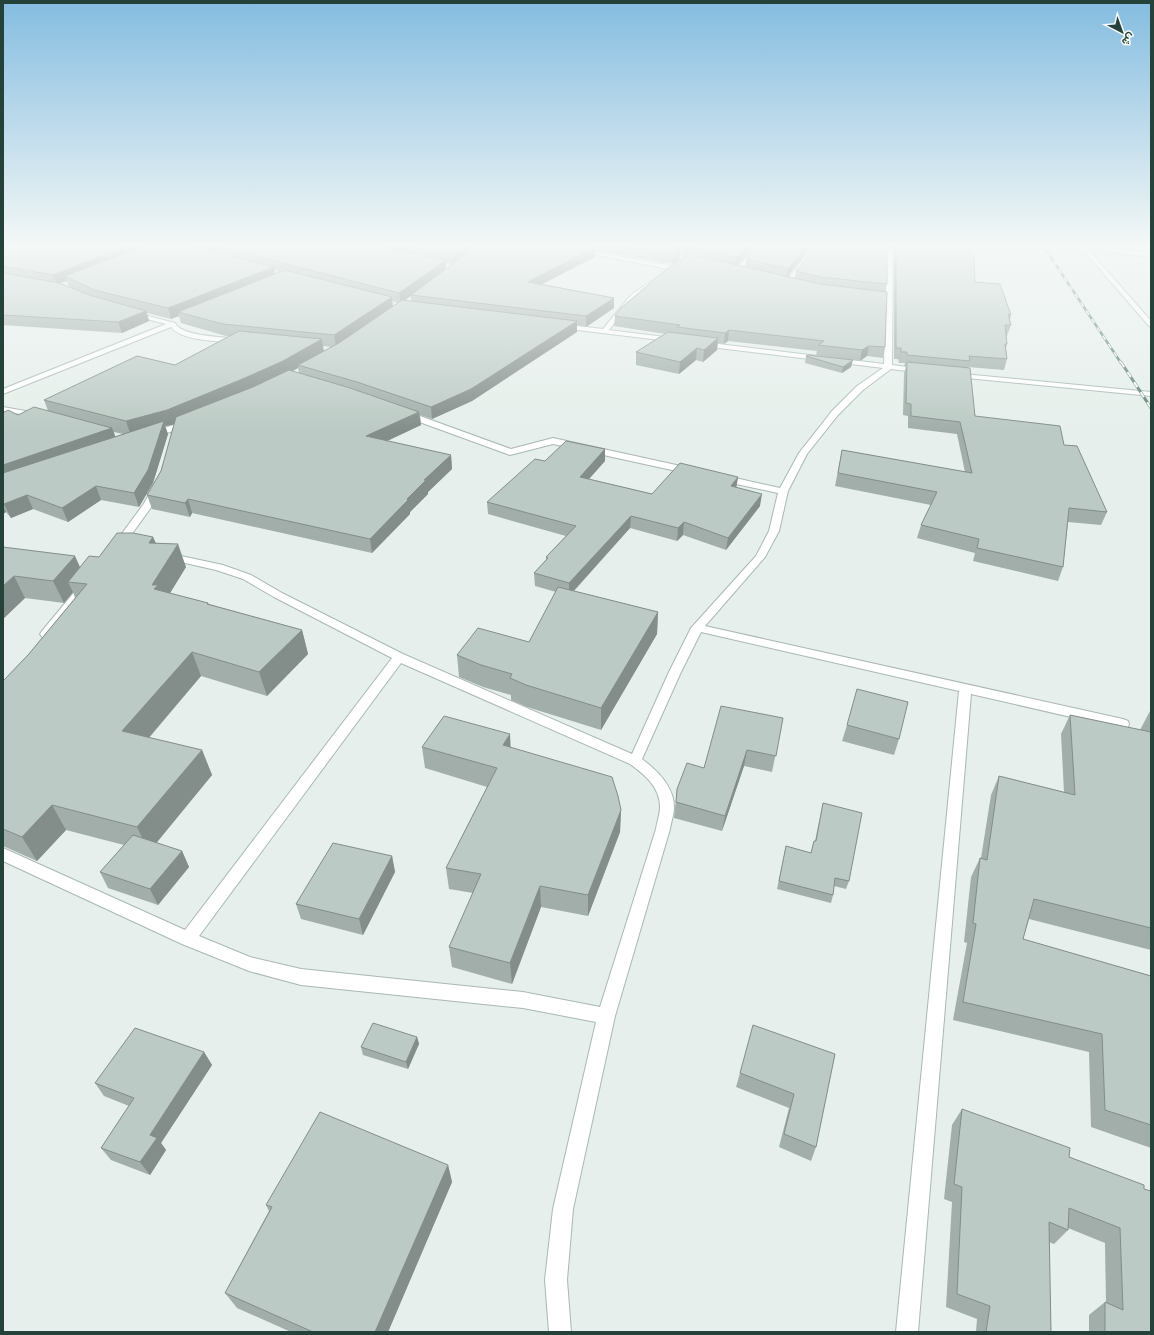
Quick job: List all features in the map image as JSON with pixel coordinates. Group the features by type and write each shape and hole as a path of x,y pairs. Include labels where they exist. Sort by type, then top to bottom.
{"street":[{"path":"605,331 625,306"},
{"path":"885,306 888,368"},
{"path":"1135,306 1151,325"},
{"path":"128,313 175,323"},
{"path":"175,323 176,329 193,336 246,341"},
{"path":"3,392 175,323"},
{"path":"550,325 684,342"},
{"path":"692,342 928,372"},
{"path":"636,761 675,672 697,628 760,557 774,531 783,492 803,453 818,432 860,388 888,368"},
{"path":"952,374 1151,394"},
{"path":"3,409 47,418"},
{"path":"397,411 510,452 553,441 699,473"},
{"path":"146,436 175,428 197,419"},
{"path":"171,442 175,428"},
{"path":"714,476 783,492"},
{"path":"132,549 114,550 147,506 159,484 161,477"},
{"path":"154,554 218,566 247,577 278,595 399,657 636,761 651,772 658,780 667,806 663,829 606,1016 563,1209 556,1280 560,1332"},
{"path":"41,640 92,578"},
{"path":"697,628 1123,724"},
{"path":"188,939 399,657"},
{"path":"907,1332 965,689"},
{"path":"3,854 188,939 249,964 301,977 523,1000 606,1016"}],"building":[{"path":"3,306 129,306 146,311 118,322 3,315"},
{"path":"193,306 378,306 334,335 223,324 178,312"},
{"path":"393,306 455,306 577,321 471,389 431,407 357,382 298,365 339,343"},
{"path":"505,306 601,306 586,316"},
{"path":"623,306 886,306 885,347 869,346 862,350 818,345 824,341 729,330 725,333 677,327 680,325 615,316"},
{"path":"896,306 1008,306 1011,315 1008,314 1011,325 1005,325 1007,359 969,356 970,361 907,355 907,352 901,352 901,348 896,348"},
{"path":"239,331 322,339 283,361 245,378 167,410 126,421 44,400 137,356 175,365"},
{"path":"668,332 718,338 704,350 697,348 680,362 636,352"},
{"path":"806,356 853,360 843,367"},
{"path":"907,362 970,368 975,416 1060,426 1064,445 1077,446 1107,512 1069,508 1063,567 977,548 979,539 921,525 937,492 838,473 842,450 972,473 960,422 911,416 911,404 906,403"},
{"path":"289,370 350,388 419,412 366,436 451,455 424,480 426,480 370,539 188,499 185,503 147,495 161,471 176,417 253,387"},
{"path":"34,407 112,428 3,465 3,413 8,410 18,415"},
{"path":"164,421 148,470 134,493 96,486 62,508 27,495 4,504 3,503 3,473"},
{"path":"566,441 605,449 580,477 652,494 680,463 738,477 731,486 762,494 728,538 684,522 678,528 631,516 569,583 534,573 548,558 546,557 576,526 487,502 535,459 545,461"},
{"path":"117,533 133,533 153,537 149,543 178,544 152,585 158,585 154,589 302,630 259,672 192,652 122,731 202,750 137,827 52,805 22,837 3,829 3,681 28,655 87,584 68,582 89,556 99,557"},
{"path":"3,547 75,556 53,581 14,576 3,586"},
{"path":"558,587 658,612 601,708 526,685 510,678 512,674 481,665 457,655 478,628 529,642"},
{"path":"857,689 908,702 899,739 847,725"},
{"path":"721,706 783,718 776,756 747,750 725,816 676,802 677,789 687,763 704,768"},
{"path":"1070,715 1151,732 1151,928 1034,899 1023,939 1151,976 1151,1125 1105,1110 1102,1034 963,1002 976,924 973,923 980,858 987,860 999,776 1075,795"},
{"path":"444,716 510,734 503,745 612,777 618,796 621,810 588,895 540,886 510,963 449,947 481,874 446,868 497,768 422,747"},
{"path":"823,803 862,813 849,881 835,878 833,895 779,881 786,846 811,853 814,841 816,841"},
{"path":"133,835 182,851 150,889 100,872"},
{"path":"333,843 392,856 359,919 296,904"},
{"path":"373,1023 417,1037 406,1062 361,1047"},
{"path":"753,1025 835,1054 816,1147 784,1134 794,1094 740,1073"},
{"path":"135,1028 204,1052 150,1135 157,1138 140,1162 101,1148 134,1098 95,1083"},
{"path":"962,1109 1070,1148 1069,1157 1144,1185 1144,1189 1151,1191 1151,1332 1105,1332 1105,1302 1123,1310 1120,1228 1069,1208 1068,1230 1049,1222 1051,1332 986,1332 990,1306 957,1294 962,1187 954,1184"},
{"path":"320,1112 448,1165 375,1332 313,1332 225,1293 272,1207 266,1205"}],"railway":[{"path":"1083,306 1121,363"},
{"path":"1121,362 1151,408"}]}
